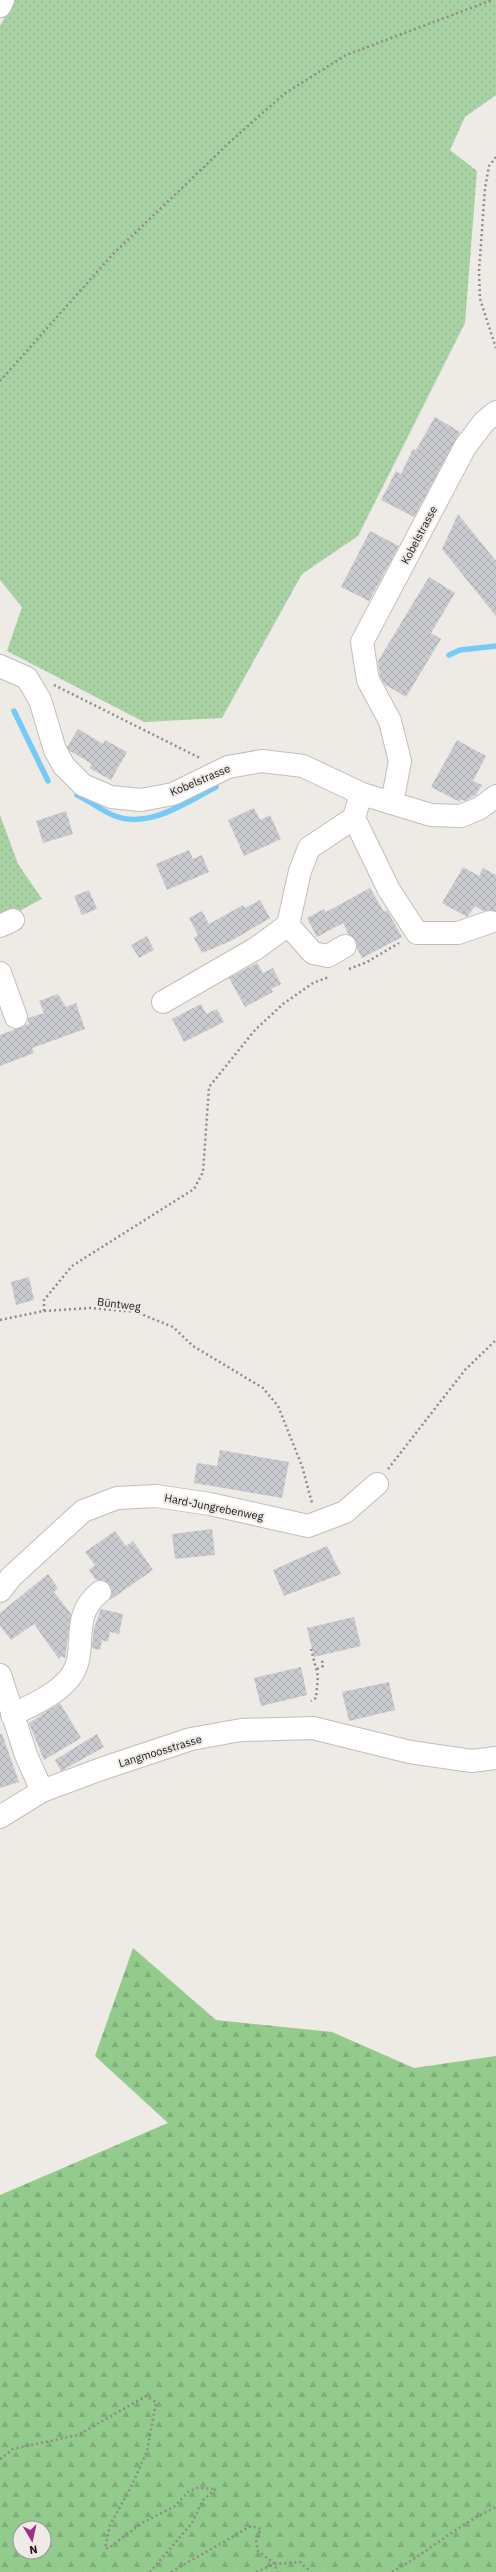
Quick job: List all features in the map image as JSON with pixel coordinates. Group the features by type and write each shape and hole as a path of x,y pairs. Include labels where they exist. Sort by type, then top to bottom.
{"street":[{"path":"0,6 3,0"},
{"name":"Kobelstrasse","path":"392,803 400,761 390,721 368,680 362,642 465,447 484,422 496,412"},
{"path":"0,666 27,678"},
{"name":"Kobelstrasse","path":"27,678 40,700 55,750 64,766 83,785 110,797 141,800 173,794 228,767 262,761 303,766 362,794 431,815 461,816 480,808 496,796"},
{"path":"163,1002 255,949 288,925 300,871 309,848 354,818 362,794"},
{"path":"354,818 389,890 417,933 458,933 490,922"},
{"path":"288,925 313,953 328,956 345,946"},
{"path":"0,973 16,1017"},
{"name":"Hard-Jungrebenweg","path":"0,1591 11,1577 83,1511 117,1498 156,1496 210,1504 308,1526 345,1512 377,1484"},
{"path":"12,1715 51,1694 66,1683 80,1656 79,1638 83,1611 89,1601 100,1592"},
{"path":"0,1675 26,1755 42,1791"},
{"name":"Langmoosstrasse","path":"0,1817 42,1791 191,1739 241,1730 313,1728 410,1752 472,1761 496,1758"}],"path":[{"path":"0,381 112,254 231,140 284,94 346,55 492,0"},
{"path":"496,157 489,166 479,271 480,299 496,348"},
{"path":"27,678 58,686 212,765 228,767"},
{"path":"347,970 367,962 417,933"},
{"path":"44,1311 44,1300 72,1266 194,1190 203,1172 209,1087 255,1030 283,1004 313,983 333,975"},
{"name":"Büntweg","path":"0,1320 44,1311 90,1308 136,1312 173,1326 193,1346 264,1388 278,1406 302,1466 318,1522"},
{"path":"377,1484 464,1370 496,1340"},
{"path":"311,1649 318,1676 316,1698 311,1701"},
{"path":"316,1669 323,1666 322,1660"},
{"path":"0,2459 13,2449 78,2435 146,2396 156,2402 147,2451 131,2487 110,2525 105,2548 109,2548 142,2523 176,2506 189,2492 198,2488 216,2489 203,2500 192,2523 150,2572"},
{"path":"392,2572 421,2556 476,2516 496,2507"},
{"path":"171,2572 251,2526 261,2529 256,2540 258,2551 275,2564 277,2572"},
{"path":"256,2572 275,2564 300,2562 311,2572"}],"green space":[{"path":"14,0 496,0 496,95 465,117 450,150 477,171 465,323 358,536 302,574 222,718 144,722 7,651 22,607 0,580 0,26"},
{"path":"0,815 18,864 42,899 0,921"},
{"path":"133,1948 216,2020 332,2032 414,2068 496,2056 496,2572 0,2572 0,2195 168,2123 95,2056"}],"building":[{"path":"435,417 460,432 414,517 381,500 396,471 401,474 413,449 416,450"},
{"path":"458,514 496,561 496,616 442,549"},
{"path":"370,531 399,546 369,601 341,587"},
{"path":"429,577 455,593 431,633 441,639 406,697 384,684 380,676 378,661"},
{"path":"78,729 103,744 105,740 127,752 111,780 89,768 92,764 70,751 67,747"},
{"path":"457,740 486,756 473,781 482,785 476,795 465,801 461,799 460,802 431,787"},
{"path":"254,808 260,820 270,815 281,839 244,856 228,820"},
{"path":"66,811 73,834 43,843 36,821"},
{"path":"189,850 193,859 202,855 209,872 167,890 156,864"},
{"path":"463,867 479,876 483,868 496,875 496,911 483,911 475,906 467,917 442,903"},
{"path":"370,888 384,912 387,910 402,937 362,958 357,948 356,940 349,935 343,923 317,937 307,918 324,909 326,912"},
{"path":"89,890 97,909 82,915 74,896"},
{"path":"260,900 270,918 233,940 202,953 194,938 198,935 189,918 202,911 209,924 243,905 245,908"},
{"path":"147,936 154,950 139,958 131,945"},
{"path":"257,963 263,973 273,968 281,984 271,989 273,992 245,1007 229,978"},
{"path":"58,994 66,1007 76,1003 85,1029 32,1048 34,1053 0,1066 0,1035 29,1024 28,1018 44,1013 39,1001"},
{"path":"201,1004 206,1014 217,1009 224,1022 184,1042 172,1019"},
{"path":"29,1277 34,1300 16,1305 11,1282"},
{"path":"220,1450 289,1462 282,1498 194,1483 197,1463 217,1466"},
{"path":"212,1529 215,1555 175,1559 172,1534"},
{"path":"115,1531 126,1546 133,1541 153,1570 110,1600 112,1588 103,1580 96,1580 89,1570 95,1565 85,1552"},
{"path":"327,1546 341,1574 284,1596 273,1570"},
{"path":"48,1574 58,1588 54,1592 71,1614 65,1658 62,1656 59,1659 34,1624 11,1640 0,1626 0,1613"},
{"path":"101,1609 123,1614 119,1634 110,1632 108,1642 102,1640 100,1650 92,1648 94,1628"},
{"path":"354,1617 361,1646 314,1657 307,1628"},
{"path":"301,1667 307,1695 261,1706 254,1678"},
{"path":"389,1682 395,1710 349,1721 342,1692"},
{"path":"60,1703 81,1738 44,1760 29,1723"},
{"path":"0,1734 2,1734 19,1782 0,1788"},
{"path":"97,1734 104,1747 61,1771 55,1760"}],"waterway":[{"path":"449,655 460,650 496,646"},
{"path":"14,711 48,781"},
{"path":"77,795 115,816 128,819 141,819 167,812 216,787"}]}
